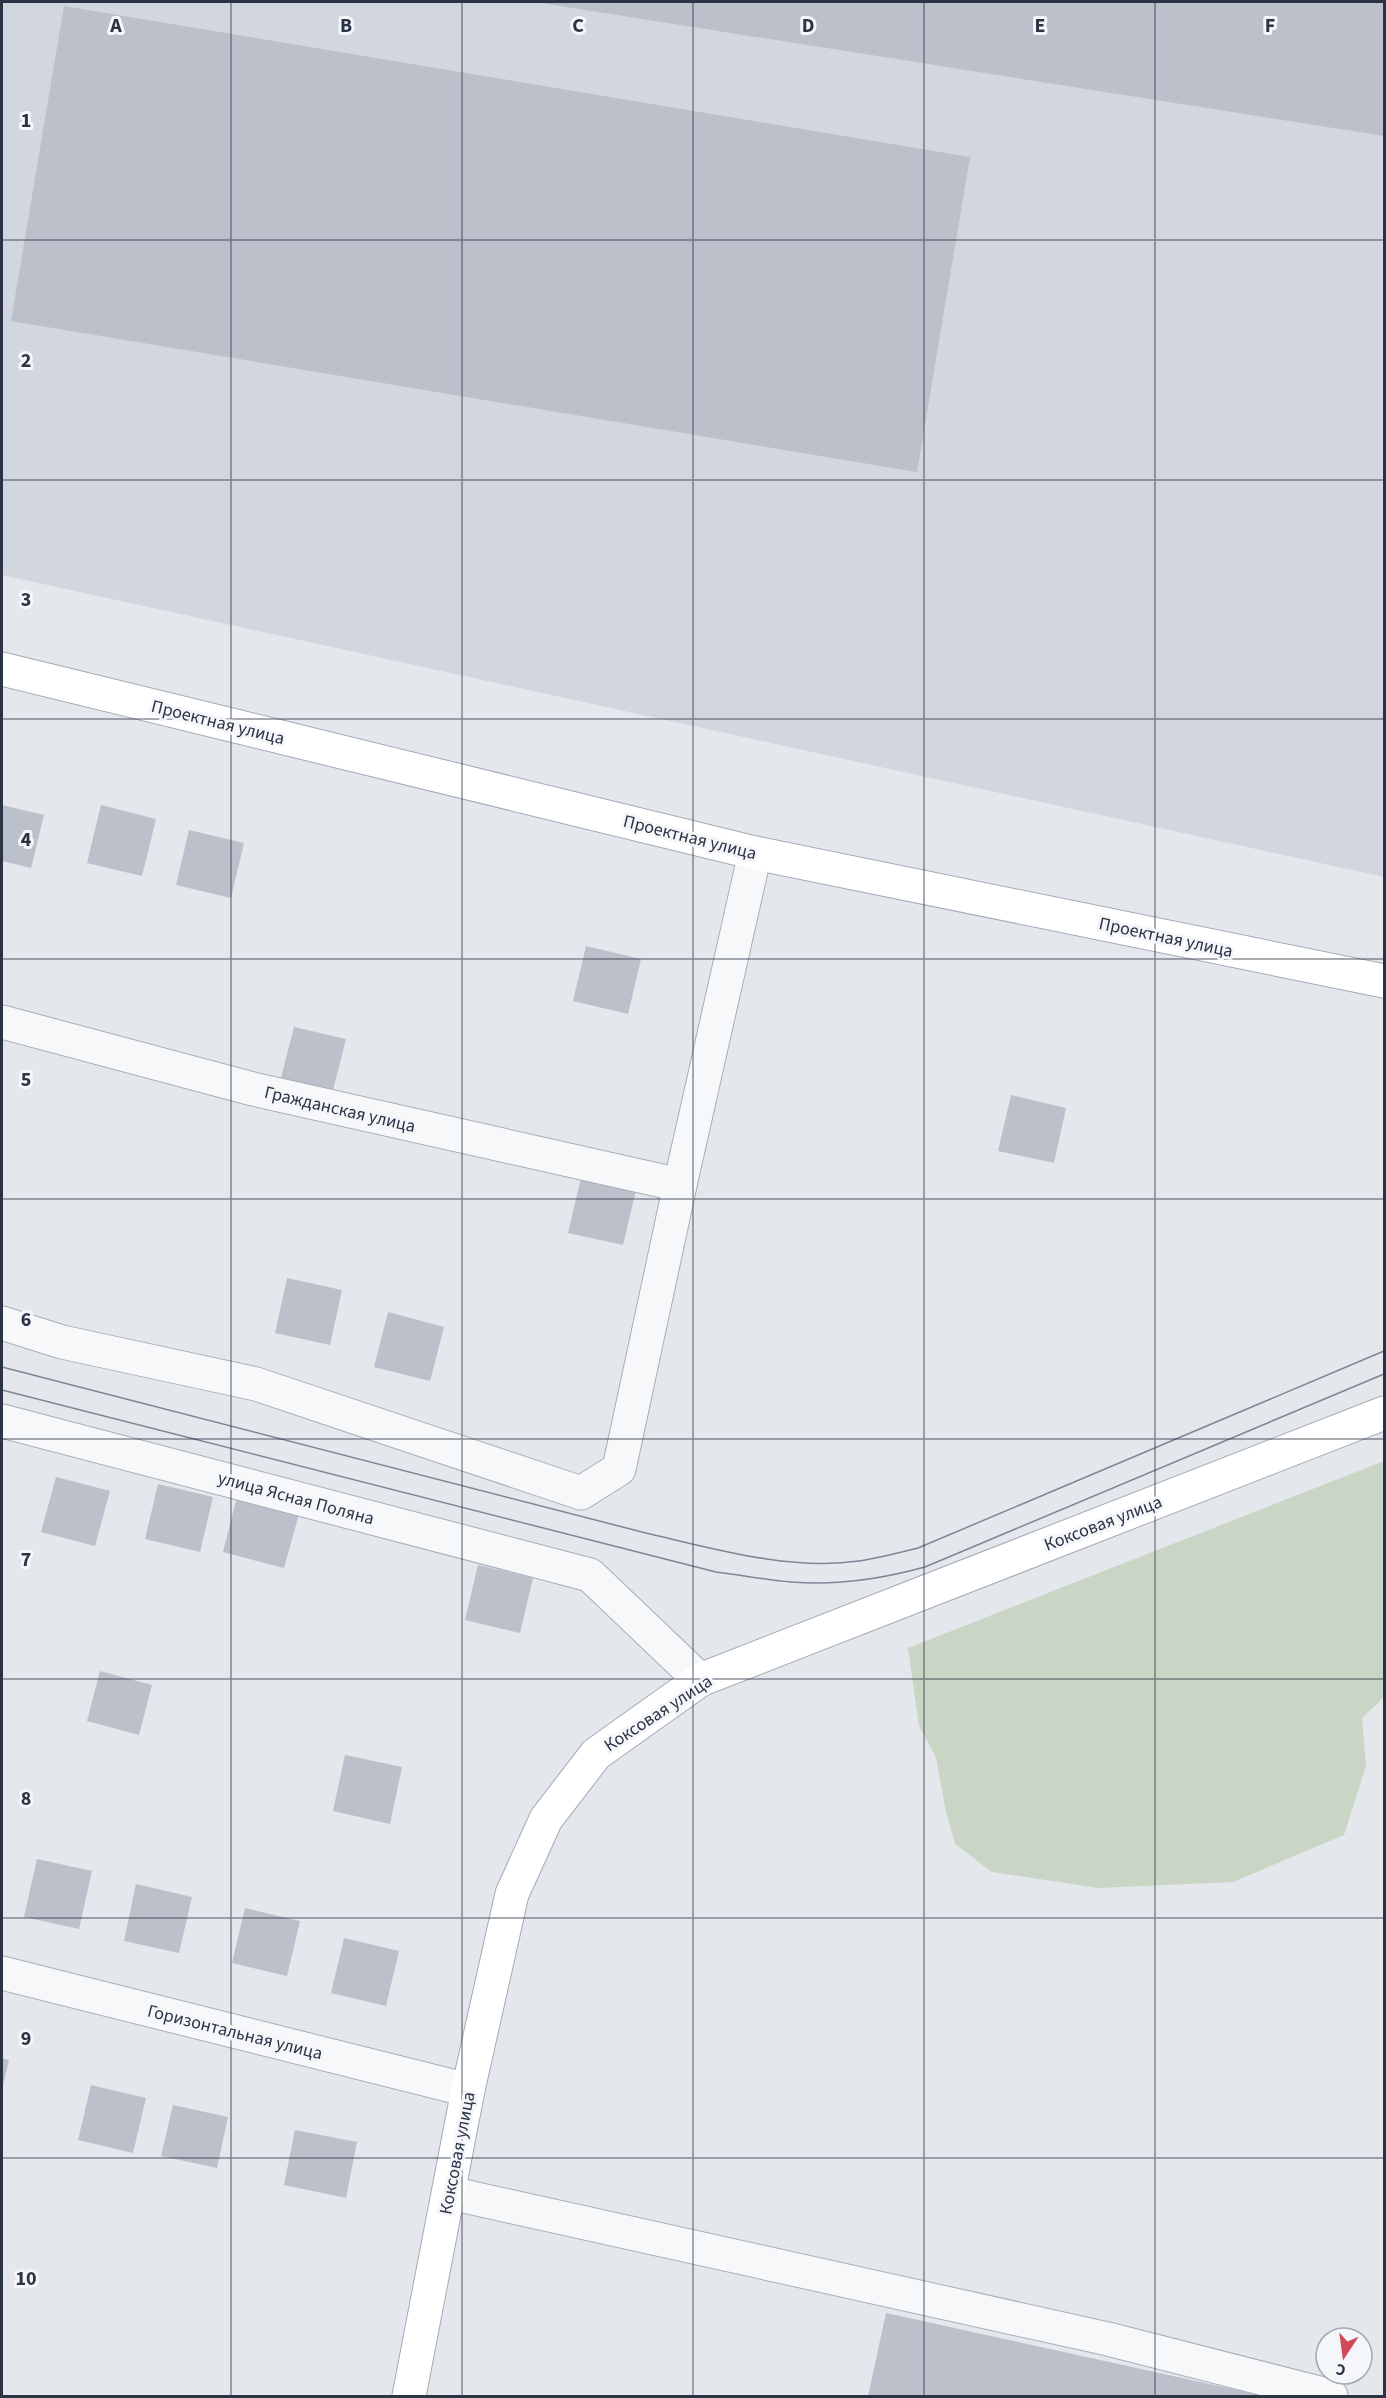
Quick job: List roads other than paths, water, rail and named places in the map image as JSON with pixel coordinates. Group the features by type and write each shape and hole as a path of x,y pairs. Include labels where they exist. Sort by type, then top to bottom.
{"main road":[{"name":"Проектная улица","path":"2,669 755,853 1384,981"},
{"name":"Коксовая улица","path":"409,2397 468,2090 512,1894 546,1819 596,1754 700,1680 1384,1413"}],"street":[{"path":"2,1323 62,1342 256,1384 581,1493 620,1469 680,1185 755,853"},
{"name":"Гражданская улица","path":"2,1022 253,1089 680,1185"},
{"name":"улица Ясная Поляна","path":"2,1421 590,1575 700,1680"},
{"name":"Горизонтальная улица","path":"2,1973 468,2090"},
{"path":"450,2193 1108,2339 1331,2397"}],"tram line":[{"path":"2,1367 695,1545 777,1560 832,1563 866,1560 918,1548 1384,1351"},
{"path":"2,1390 716,1572 782,1581 825,1583 875,1578 925,1567 1384,1374"}]}
